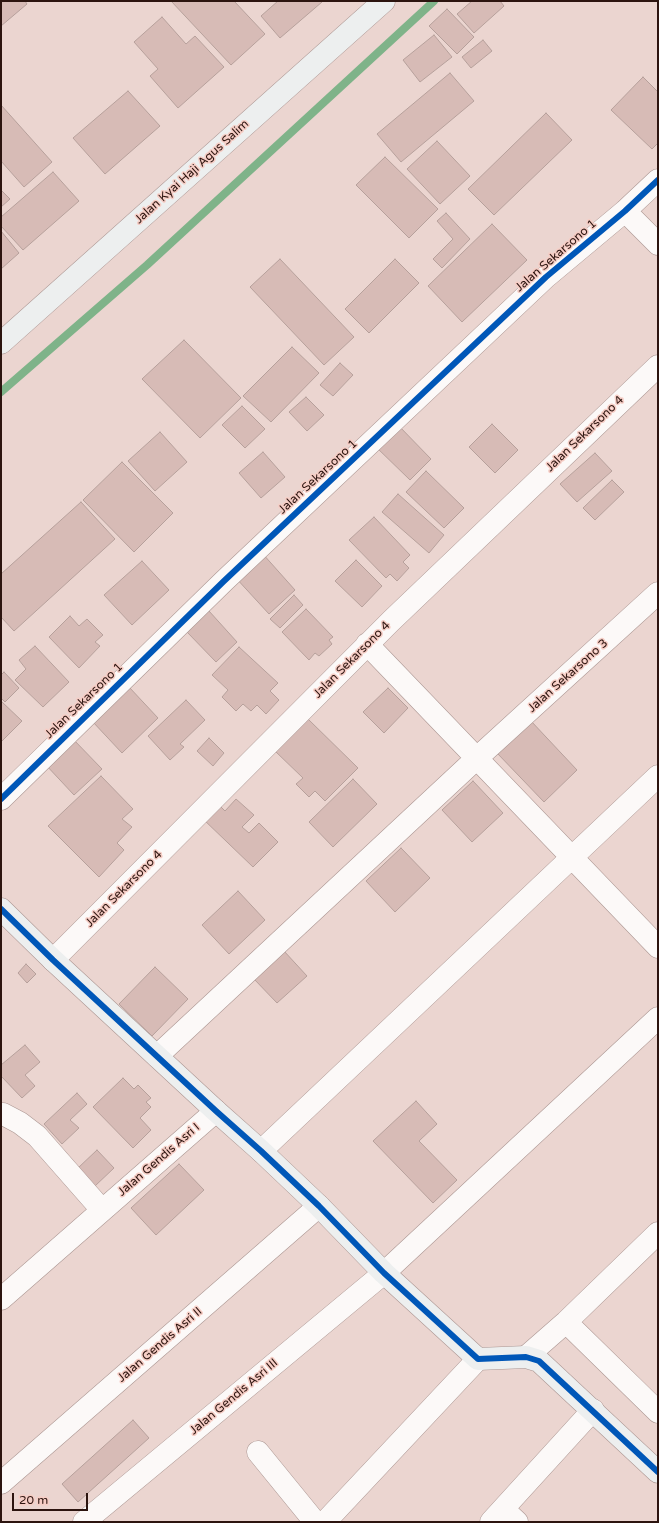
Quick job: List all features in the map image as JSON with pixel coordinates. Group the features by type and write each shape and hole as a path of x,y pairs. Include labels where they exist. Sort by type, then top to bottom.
{"street":[{"name":"Jalan Kyai Haji Agus Salim","path":"1,343 384,1"},
{"name":"Jalan Sekarsono 1","path":"1,798 235,570 546,277 625,211 658,180"},
{"path":"625,211 658,244"},
{"name":"Jalan Sekarsono 4","path":"53,960 367,644 608,412 658,366"},
{"name":"Jalan Sekarsono 3","path":"157,1056 477,758 658,593"},
{"path":"367,644 658,946"},
{"path":"261,1150 658,776"},
{"path":"1,909 53,960 216,1111 261,1150 319,1206 384,1273 478,1359"},
{"name":"Jalan Gendis Asri III","path":"84,1522 384,1273 658,1018"},
{"name":"Jalan Gendis Asri I","path":"1,1299 216,1111"},
{"path":"1,1114 20,1123 37,1136 102,1210"},
{"name":"Jalan Gendis Asri II","path":"1,1483 319,1206"},
{"path":"526,1357 654,1245"},
{"path":"566,1322 658,1412"},
{"path":"325,1522 478,1359 526,1357 539,1360 594,1410 658,1472"},
{"path":"504,1518 594,1410"},
{"path":"258,1452 315,1522"}],"building":[{"path":"1,1 25,1 27,4 1,26"},
{"path":"171,1 234,1 265,34 231,65"},
{"path":"278,1 322,2 280,38 261,16"},
{"path":"472,1 500,1 504,6 474,33 457,14"},
{"path":"447,9 474,37 457,54 429,26"},
{"path":"162,17 186,44 195,36 224,67 178,108 150,76 158,69 134,42"},
{"path":"434,35 452,57 420,82 403,60"},
{"path":"483,40 492,51 471,68 462,57"},
{"path":"450,73 474,101 401,162 377,134"},
{"path":"643,77 658,92 658,143 652,149 611,110"},
{"path":"128,91 160,126 105,174 73,138"},
{"path":"1,105 52,162 24,187 1,161"},
{"path":"546,113 572,140 494,215 468,189"},
{"path":"437,141 470,176 440,204 407,169"},
{"path":"385,157 438,209 409,238 356,185"},
{"path":"53,172 79,201 23,250 1,226 1,217"},
{"path":"1,190 10,199 1,207"},
{"path":"446,213 470,239 442,268 433,259 453,239 437,221"},
{"path":"492,224 527,260 462,322 428,286"},
{"path":"1,231 19,253 1,269"},
{"path":"280,259 354,337 324,365 250,287"},
{"path":"395,259 419,283 369,333 345,309"},
{"path":"184,340 241,398 200,438 142,379"},
{"path":"292,347 319,373 271,422 243,396"},
{"path":"340,363 353,375 333,396 320,385"},
{"path":"306,397 324,415 307,431 289,412"},
{"path":"242,406 265,429 245,448 222,425"},
{"path":"396,423 431,459 410,480 374,445"},
{"path":"492,424 518,450 495,473 469,447"},
{"path":"160,432 187,462 155,491 128,461"},
{"path":"263,452 285,477 261,498 239,473"},
{"path":"595,453 612,471 577,502 560,484"},
{"path":"122,462 173,513 134,552 83,500"},
{"path":"426,471 464,508 444,528 406,492"},
{"path":"612,480 624,492 595,520 583,508"},
{"path":"398,494 444,535 429,553 382,512"},
{"path":"81,502 115,539 14,631 1,617 1,574"},
{"path":"374,517 410,555 403,562 409,568 397,581 390,574 386,578 349,540"},
{"path":"262,553 295,590 269,614 235,577"},
{"path":"356,560 382,586 362,607 335,581"},
{"path":"142,561 169,590 132,625 104,595"},
{"path":"294,595 303,605 280,628 270,619"},
{"path":"306,609 333,637 329,640 332,644 319,656 315,653 309,660 282,632"},
{"path":"209,611 237,642 216,662 187,632"},
{"path":"70,616 79,626 87,619 103,635 95,642 100,646 79,668 49,637"},
{"path":"35,646 69,682 43,707 15,680 26,669 19,660"},
{"path":"239,647 278,683 270,691 279,700 266,714 257,705 251,711 243,704 236,711 222,697 228,690 212,675"},
{"path":"4,672 19,688 5,702 1,698 1,675"},
{"path":"129,687 158,718 122,753 92,721"},
{"path":"388,688 408,708 384,733 363,712"},
{"path":"186,700 205,720 180,744 184,747 170,760 148,736"},
{"path":"1,701 22,721 1,742"},
{"path":"308,719 358,768 325,801 315,791 309,797 296,784 303,778 275,751"},
{"path":"531,721 577,770 544,802 497,753"},
{"path":"72,738 102,769 74,795 45,764"},
{"path":"209,738 224,753 213,766 197,751"},
{"path":"101,776 133,809 122,819 132,827 117,843 124,850 99,877 48,826"},
{"path":"353,779 377,804 333,847 309,822"},
{"path":"473,781 503,813 472,842 442,810"},
{"path":"228,799 221,807 225,811 236,799 254,815 242,827 249,833 259,823 278,842 253,867 202,818"},
{"path":"401,848 430,878 395,912 366,881"},
{"path":"238,891 265,920 229,954 202,925"},
{"path":"284,951 307,976 277,1003 254,979"},
{"path":"26,964 36,974 27,983 18,973"},
{"path":"155,967 188,999 152,1036 119,1004"},
{"path":"25,1045 40,1062 25,1075 35,1086 22,1098 1,1076 1,1065"},
{"path":"123,1078 134,1089 138,1085 151,1098 146,1102 151,1107 140,1118 151,1130 133,1148 93,1107"},
{"path":"77,1093 87,1104 70,1120 79,1128 62,1144 44,1124"},
{"path":"416,1101 437,1124 419,1141 457,1180 433,1203 373,1141"},
{"path":"97,1150 114,1168 95,1186 78,1168"},
{"path":"179,1164 204,1190 156,1235 131,1208"},
{"path":"133,1420 149,1438 78,1502 62,1484"}],"waterway":[{"path":"1,392 147,265 434,1"}],"cycle path":[{"path":"1,799 224,581 546,277 625,211 658,180"},
{"path":"1,909 53,960 261,1151 319,1206 384,1273 478,1359 526,1357 539,1361 658,1472"}]}
